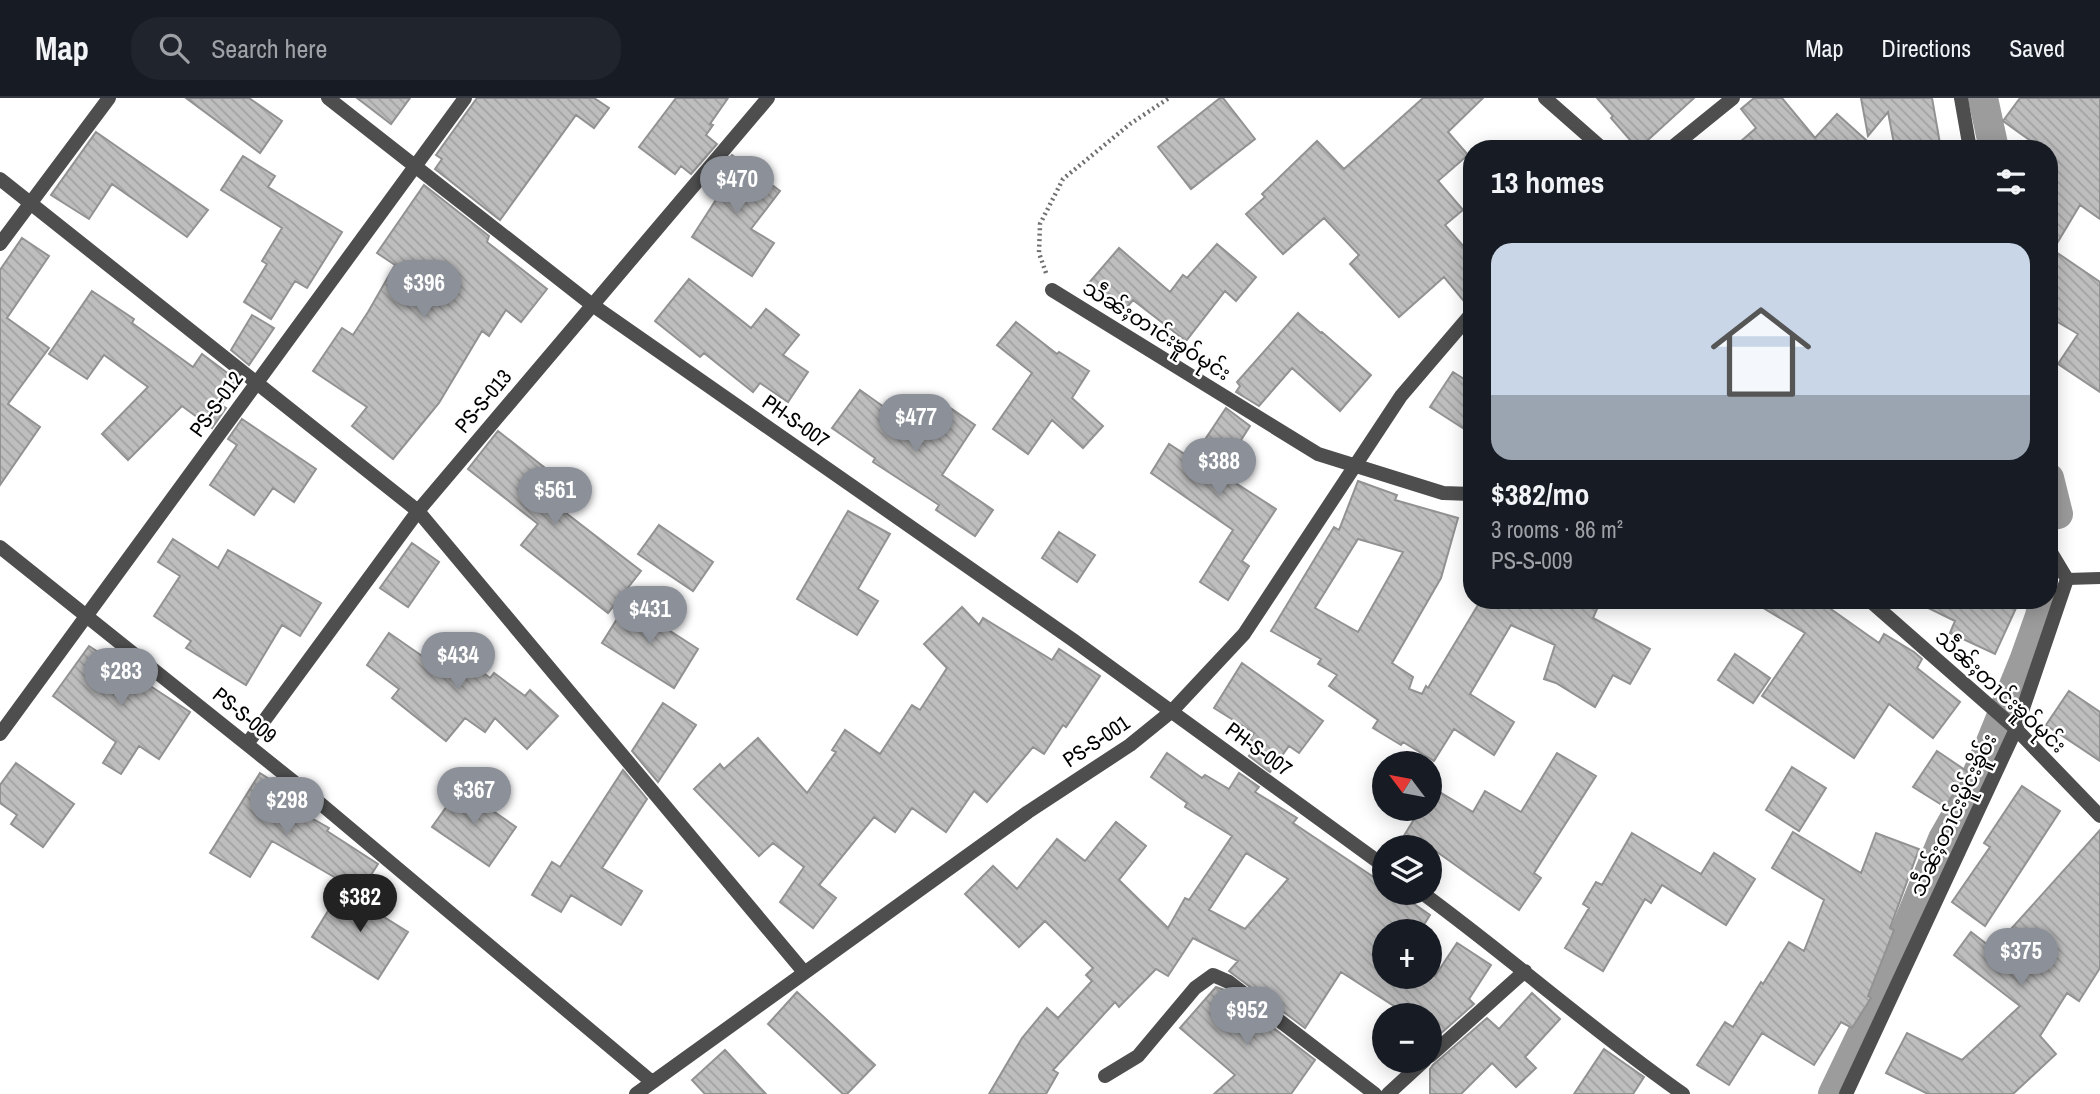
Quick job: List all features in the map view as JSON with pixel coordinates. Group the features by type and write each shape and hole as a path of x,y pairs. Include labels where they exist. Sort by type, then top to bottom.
{"street":[{"path":"0,244 109,98"},
{"name":"PH-S-007","path":"328,98 591,304 1073,640 1372,857"},
{"name":"PS-S-012","path":"0,734 465,98"},
{"name":"PS-S-013","path":"247,744 418,511 768,98"},
{"path":"1545,98 1593,140"},
{"path":"1681,140 1733,98"},
{"path":"1961,98 1968,140"},
{"path":"0,179 418,511 804,972"},
{"name":"သဵၼ်ႈတၢင်းၶူဝ်မုင်း","path":"1052,290 1318,454 1443,493 1463,494"},
{"name":"PS-S-001","path":"636,1094 1028,812 1130,745 1172,711 1244,634 1401,396 1463,324"},
{"name":"PS-S-009","path":"0,547 247,744 652,1082"},
{"path":"2058,564 2067,579"},
{"name":"သဵၼ်ႈတၢင်းမိူင်းၶိူဝ်း","path":"2058,603 2067,579"},
{"name":"သဵၼ်ႈတၢင်းၶူဝ်မုင်း","path":"1880,609 2012,726 2100,816"},
{"name":"သဵၼ်ႈတၢင်းမိူင်းၶိူဝ်း","path":"1846,1094 2012,726 2056,609"},
{"path":"1438,905 1636,1061 1683,1094"},
{"path":"1442,1045 1525,971"},
{"path":"1105,1076 1138,1056 1195,988 1213,975 1229,982 1375,1094"},
{"path":"1388,1094 1411,1073"}],"lane":[{"path":"2067,579 2100,579"}],"path":[{"name":"သဵၼ်ႈတၢင်းၶူဝ်မုင်း","path":"1052,290 1039,254 1040,224 1063,179 1130,124 1169,98"}],"building":[{"path":"186,98 249,98 282,121 260,153"},
{"path":"357,98 410,98 391,124"},
{"path":"477,98 594,98 609,108 594,128 576,115 500,220 435,169 442,159 436,155"},
{"path":"676,98 728,98 710,124 713,125 706,135 717,144 691,174 681,166 675,174 639,147"},
{"path":"1223,98 1255,139 1191,189 1158,147"},
{"path":"1423,98 1483,98 1448,132 1463,149 1463,159 1438,181 1463,210 1445,225 1463,246 1463,300 1444,277 1399,317 1350,264 1359,255 1324,218 1283,254 1246,214 1265,197 1262,194 1317,141 1344,169"},
{"path":"1597,98 1694,98 1648,140 1630,140 1611,118 1613,116"},
{"path":"1754,98 1782,98 1815,138 1837,114 1866,140 1742,140 1756,128 1741,109"},
{"path":"1861,98 1932,98 1939,140 1893,140 1888,112 1868,136"},
{"path":"2020,98 2100,98 2100,219 2080,205 2058,242 2058,140 2029,140 2003,121"},
{"path":"96,132 208,210 187,237 112,184 89,219 51,195"},
{"path":"732,155 780,191 751,229 774,243 752,276 692,237 719,195 706,186"},
{"path":"243,156 275,176 268,187 342,232 307,288 295,281 271,319 244,302 267,264 262,261 282,228 221,190"},
{"path":"424,185 489,236 487,242 547,289 521,322 506,310 489,336 482,331 439,403 393,459 352,426 367,407 313,371 342,328 353,335 368,312 395,265 377,253"},
{"path":"22,238 49,256 7,318 49,348 8,404 40,427 0,485 0,270"},
{"path":"1217,244 1256,277 1236,301 1225,291 1186,341 1133,300 1122,313 1088,284 1119,248 1170,292 1183,275 1187,278"},
{"path":"2058,253 2100,282 2100,392 2058,364 2078,334 2058,322"},
{"path":"689,279 751,328 766,309 799,335 783,355 808,372 788,402 760,383 753,392 704,353 700,357 655,321"},
{"path":"92,291 134,319 132,323 193,367 202,354 238,381 221,405 226,408 212,428 182,406 128,460 102,434 148,387 104,355 87,379 49,354"},
{"path":"1298,313 1371,375 1340,411 1292,368 1259,406 1236,392 1240,386 1237,382"},
{"path":"252,315 274,328 249,365 231,350"},
{"path":"1016,322 1057,354 1059,352 1089,371 1072,398 1103,426 1083,448 1052,420 1028,454 993,429 1032,373 997,345"},
{"path":"1453,372 1463,378 1463,428 1430,407"},
{"path":"860,390 922,434 943,403 975,425 942,475 993,510 975,536 936,510 939,505 873,462 875,458 832,428"},
{"path":"1226,408 1250,426 1220,473 1276,509 1242,561 1249,566 1228,600 1200,582 1233,530 1151,473 1169,444 1192,459"},
{"path":"242,419 316,469 294,502 273,488 254,515 210,485 237,445 228,439"},
{"path":"498,431 545,468 531,486 641,571 608,613 521,545 538,524 468,469"},
{"path":"1358,481 1397,495 1395,500 1458,518 1441,578 1392,663 1413,677 1409,689 1422,694 1426,686 1428,688 1476,609 1597,609 1593,618 1650,649 1630,684 1613,675 1595,707 1556,683 1544,679 1555,645 1511,625 1470,694 1514,722 1494,755 1454,729 1440,751 1418,751 1403,742 1401,745 1373,728 1378,720 1329,686 1337,675 1318,664 1321,659 1271,631 1334,527 1339,530","holes":["1358,539 1403,552 1358,632 1315,608"]},
{"path":"848,511 890,534 858,589 878,601 857,635 797,599"},
{"path":"659,525 713,562 693,591 638,554"},
{"path":"1059,532 1095,555 1077,582 1042,558"},
{"path":"173,539 218,568 228,550 321,603 300,636 282,625 246,685 186,648 191,641 154,616 180,576 158,562"},
{"path":"412,543 439,562 408,607 380,588"},
{"path":"627,603 698,649 674,688 602,643"},
{"path":"962,607 979,625 983,618 1052,660 1059,649 1100,676 1066,727 1063,725 1044,754 1033,747 987,802 974,791 946,832 912,808 895,832 874,817 819,885 836,898 813,928 780,902 804,867 773,843 759,856 694,789 720,764 724,769 758,738 807,793 836,752 832,750 845,730 880,754 912,705 920,710 947,668 924,644"},
{"path":"1765,609 1831,609 1879,643 1884,634 1922,659 1917,668 1960,702 1933,738 1889,704 1854,758 1762,696 1805,633"},
{"path":"1930,609 2016,609 1995,654 1950,633 1955,621"},
{"path":"389,633 425,658 440,638 490,678 494,673 525,696 530,690 558,716 527,749 495,718 485,732 465,718 446,741 392,698 399,689 367,665"},
{"path":"89,646 190,712 159,759 139,746 121,774 103,763 116,742 53,696"},
{"path":"1735,654 1770,678 1753,703 1718,680"},
{"path":"1242,663 1323,721 1299,753 1289,746 1270,772 1249,756 1256,743 1250,739 1254,733 1214,708"},
{"path":"2069,691 2100,712 2100,761 2046,725"},
{"path":"663,703 696,725 658,782 632,751"},
{"path":"1937,751 1968,772 1945,807 1913,787"},
{"path":"1167,753 1202,778 1205,775 1229,789 1239,773 1259,787 1255,792 1297,818 1293,823 1372,876 1372,905 1416,905 1430,915 1428,919 1372,919 1372,989 1442,989 1442,966 1457,943 1491,965 1469,999 1474,1004 1442,1032 1442,1003 1389,1003 1341,972 1305,1028 1229,971 1238,961 1193,938 1168,976 1156,969 1119,1007 1115,1002 1053,1070 1058,1073 1046,1094 989,1094 1022,1038 1047,1008 1058,1018 1092,981 1086,975 1093,968 1045,921 1019,947 965,894 993,866 1017,889 1057,839 1085,861 1116,822 1146,846 1119,880 1168,928 1185,898 1189,900 1232,836 1185,807 1187,803 1151,777","holes":["1246,853 1288,879 1245,929 1209,910"]},
{"path":"1557,753 1596,776 1534,873 1541,878 1519,910 1442,855 1442,835 1404,835 1413,821 1442,821 1442,793 1473,812 1485,791 1521,812"},
{"path":"16,763 74,804 43,847 11,824 17,815 0,803 0,785"},
{"path":"1792,767 1826,788 1799,831 1766,810"},
{"path":"623,770 647,799 602,868 642,891 621,925 571,895 561,912 532,895 552,862 560,867"},
{"path":"260,773 300,799 294,808 329,828 327,831 378,864 360,892 272,841 250,877 210,853"},
{"path":"2022,786 2060,811 1985,926 1952,902 1990,847 1984,843"},
{"path":"460,788 516,827 489,866 432,827"},
{"path":"2100,830 2100,968 2079,1001 2067,993 2040,1036 2056,1054 2013,1094 1928,1094 1886,1073 1907,1033 1962,1060 2020,1006 1954,955 1971,932 1993,949"},
{"path":"1793,832 1861,873 1876,833 1919,849 1890,928 1894,930 1868,996 1871,998 1852,1028 1841,1022 1814,1065 1762,1033 1729,1085 1697,1065 1725,1022 1733,1027 1789,942 1804,951 1824,900 1772,868"},
{"path":"1632,833 1701,874 1714,853 1755,879 1726,925 1662,885 1651,903 1645,899 1603,971 1565,948 1589,908 1583,904 1596,882 1602,885"},
{"path":"341,890 408,932 378,979 312,937"},
{"path":"1216,987 1224,990 1315,1060 1291,1094 1214,1094 1235,1075 1180,1028"},
{"path":"797,992 875,1065 847,1094 843,1094 768,1024"},
{"path":"1532,993 1560,1019 1525,1057 1536,1068 1516,1087 1492,1063 1461,1094 1430,1094 1430,1073 1442,1073 1442,1057 1487,1018 1499,1029"},
{"path":"1604,1049 1644,1077 1633,1094 1574,1094"},
{"path":"725,1050 766,1094 705,1094 692,1080"}],"waterway":[{"path":"1983,98 1992,140"},
{"path":"1833,1094 1872,1013 1943,839 1967,797 1987,752 2024,661 2041,609"}]}
